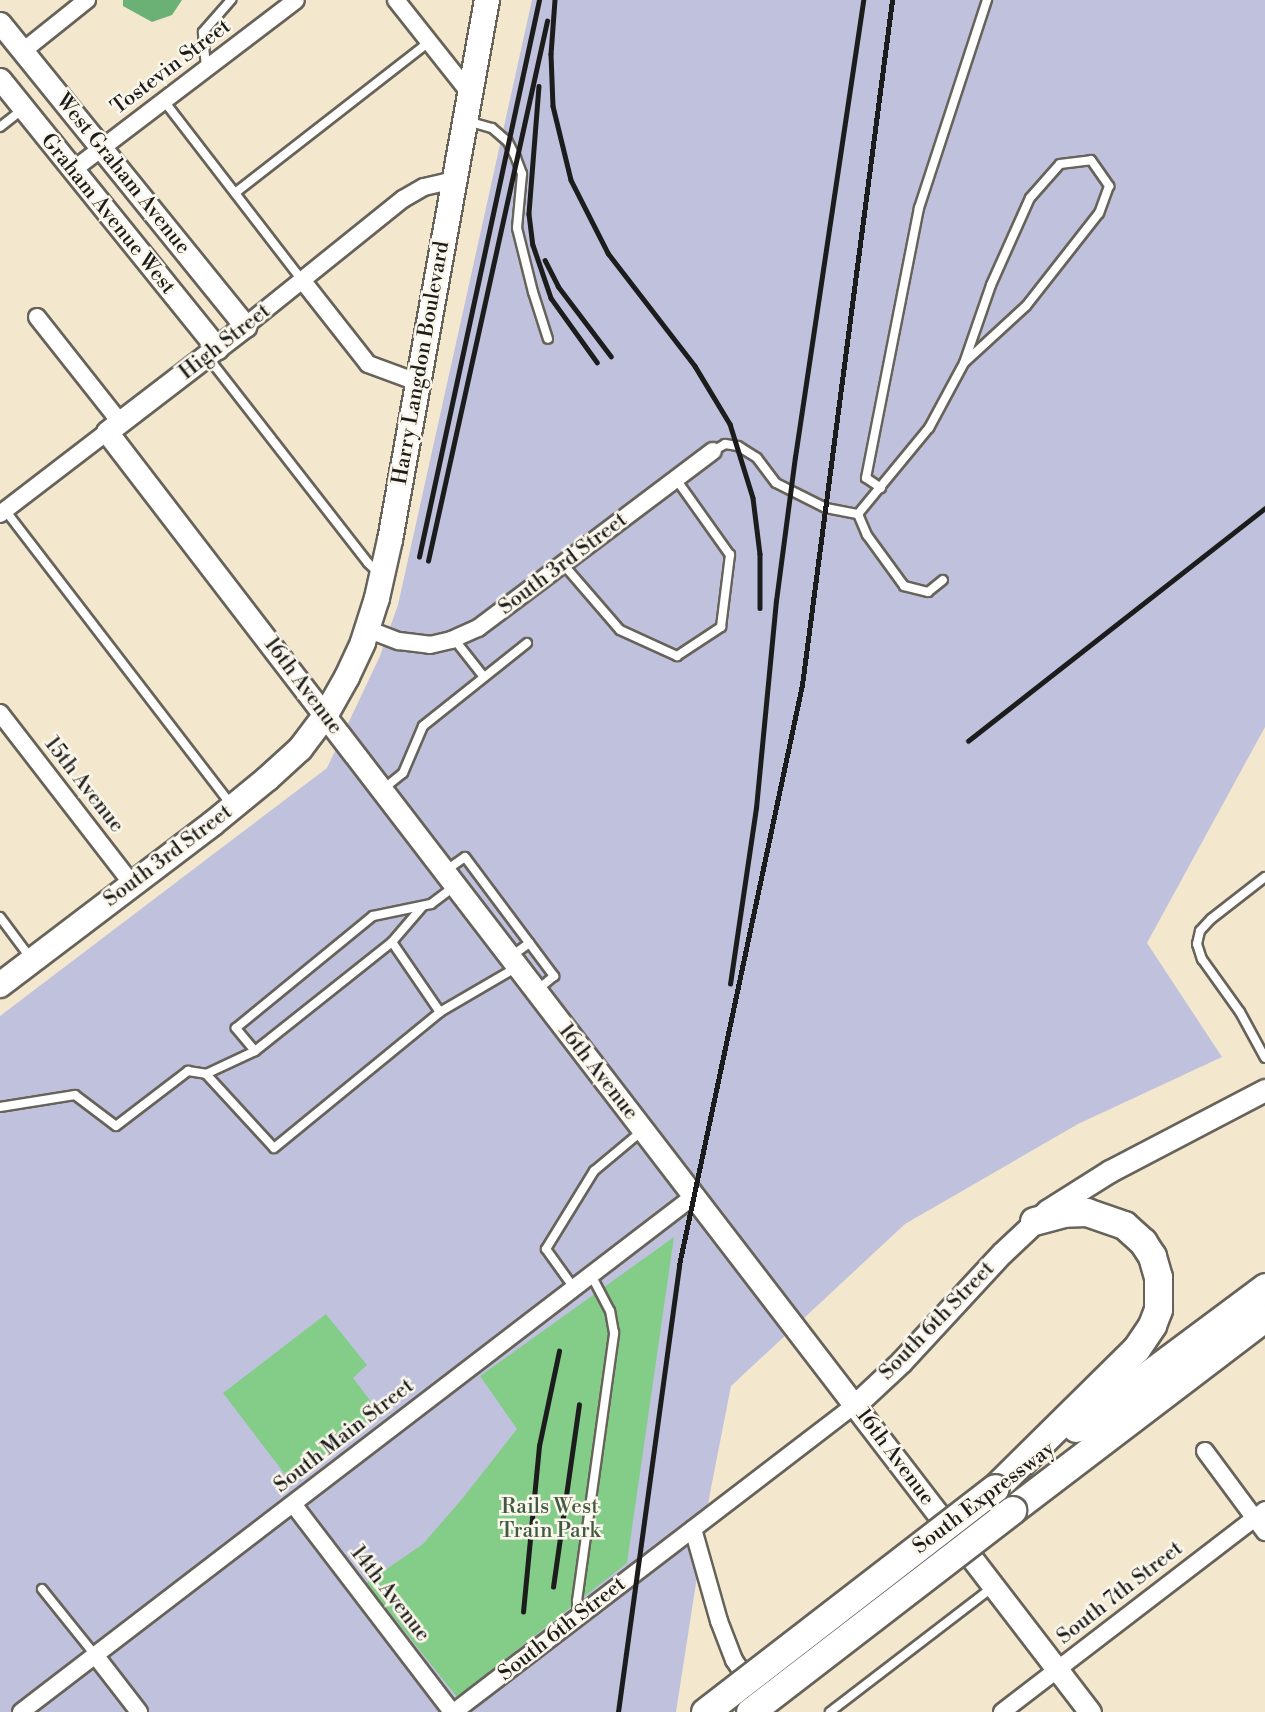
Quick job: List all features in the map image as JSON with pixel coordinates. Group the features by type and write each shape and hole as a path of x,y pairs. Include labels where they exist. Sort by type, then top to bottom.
{"main road":[{"name":"Harry Langdon Boulevard","path":"325,716 346,677 367,629 382,576 487,0"},
{"name":"South 3rd Street","path":"0,985 233,807 300,749 325,716"},
{"path":"996,1488 1136,1349 1152,1325 1158,1309 1158,1277 1152,1256 1143,1242 1124,1225 1087,1212 1064,1213 1034,1221"},
{"name":"South Expressway","path":"705,1712 996,1488 1265,1287"},
{"name":"South Expressway","path":"750,1712 1265,1317"}],"street":[{"path":"23,51 87,0"},
{"name":"Tostevin Street","path":"73,170 295,0"},
{"path":"396,0 469,92"},
{"name":"West Graham Avenue","path":"0,23 245,326"},
{"name":"Graham Avenue West","path":"0,80 73,170 211,352"},
{"name":"High Street","path":"2,512 245,326 404,199 424,187 453,180"},
{"path":"302,280 368,364 417,382"},
{"name":"16th Avenue","path":"37,317 114,427 325,716 856,1404 1090,1712"},
{"name":"South 3rd Street","path":"367,629 415,644 430,645 454,639 478,628 713,451"},
{"name":"15th Avenue","path":"0,713 132,884"},
{"name":"South 6th Street","path":"453,1712 856,1404 901,1362 1034,1221 1090,1183 1265,1090"},
{"name":"South Main Street","path":"21,1712 694,1196"},
{"path":"1205,1451 1260,1514 1265,1532"},
{"name":"14th Avenue","path":"292,1504 453,1712"},
{"name":"South 7th Street","path":"1002,1712 1260,1514"},
{"path":"693,1529 719,1621 734,1660 770,1712"},
{"path":"95,1655 139,1712"}],"lane":[{"path":"206,69 203,32 231,0"},
{"path":"881,488 866,478 919,208 987,0"},
{"path":"235,193 429,42"},
{"path":"164,101 302,280"},
{"path":"0,127 24,109"},
{"path":"464,120 492,128 508,142 516,158 522,174 517,228 533,292 548,339"},
{"path":"858,514 930,428 964,363 991,285 1030,198 1060,164 1091,160 1109,186 1100,213 1026,306 964,363"},
{"path":"211,352 368,563 382,576"},
{"path":"713,451 725,444 738,446 758,458 776,483 826,508 858,514"},
{"path":"563,564 620,630 677,656 721,627 729,555 676,479"},
{"path":"2,512 233,807"},
{"path":"858,514 867,535 904,586 928,592 944,580"},
{"path":"454,639 484,677"},
{"path":"382,790 403,773 423,726 527,643"},
{"path":"255,1051 236,1028 373,916 431,904 465,857 554,976 536,991"},
{"path":"1265,877 1211,919 1200,931 1197,944 1202,959 1240,1012 1265,1059"},
{"path":"0,1107 75,1095 116,1126 188,1071 206,1074 255,1051 392,942 422,906"},
{"path":"0,917 33,960"},
{"path":"392,942 440,1012"},
{"path":"206,1074 274,1148 440,1012 514,962 529,943"},
{"path":"574,1288 546,1249 594,1171 644,1130"},
{"path":"578,1617 577,1601 614,1333 610,1311 591,1275"},
{"path":"830,1712 994,1587"},
{"path":"42,1589 95,1655"}],"shaded area":[{"path":"532,0 1265,0 1265,727 1147,943 1222,1057 1078,1124 905,1224 731,1386 710,1493 676,1712 0,1712 0,1016 327,768 380,656 398,605"}],"green space":[{"path":"123,0 182,0 172,15 152,22 123,6"},
{"name":"Rails West Train Park","path":"674,1237 627,1563 457,1697 366,1583 423,1544 517,1429 480,1376"},
{"path":"326,1314 367,1365 353,1378 379,1412 290,1481 223,1393"}],"railway":[{"path":"419,557 539,0"},
{"path":"555,0 551,54 553,106 571,180 608,253 695,366 730,424 753,498 760,554 760,608"},
{"path":"730,984 756,808 776,601 795,457 863,0"},
{"path":"618,1712 679,1265 802,685 892,0"},
{"path":"428,561 547,21"},
{"path":"539,86 529,214 533,245 551,298 597,362"},
{"path":"545,260 558,286 611,356"},
{"path":"968,741 1265,508"},
{"path":"523,1612 539,1446 559,1351"},
{"path":"553,1587 579,1405"}]}
